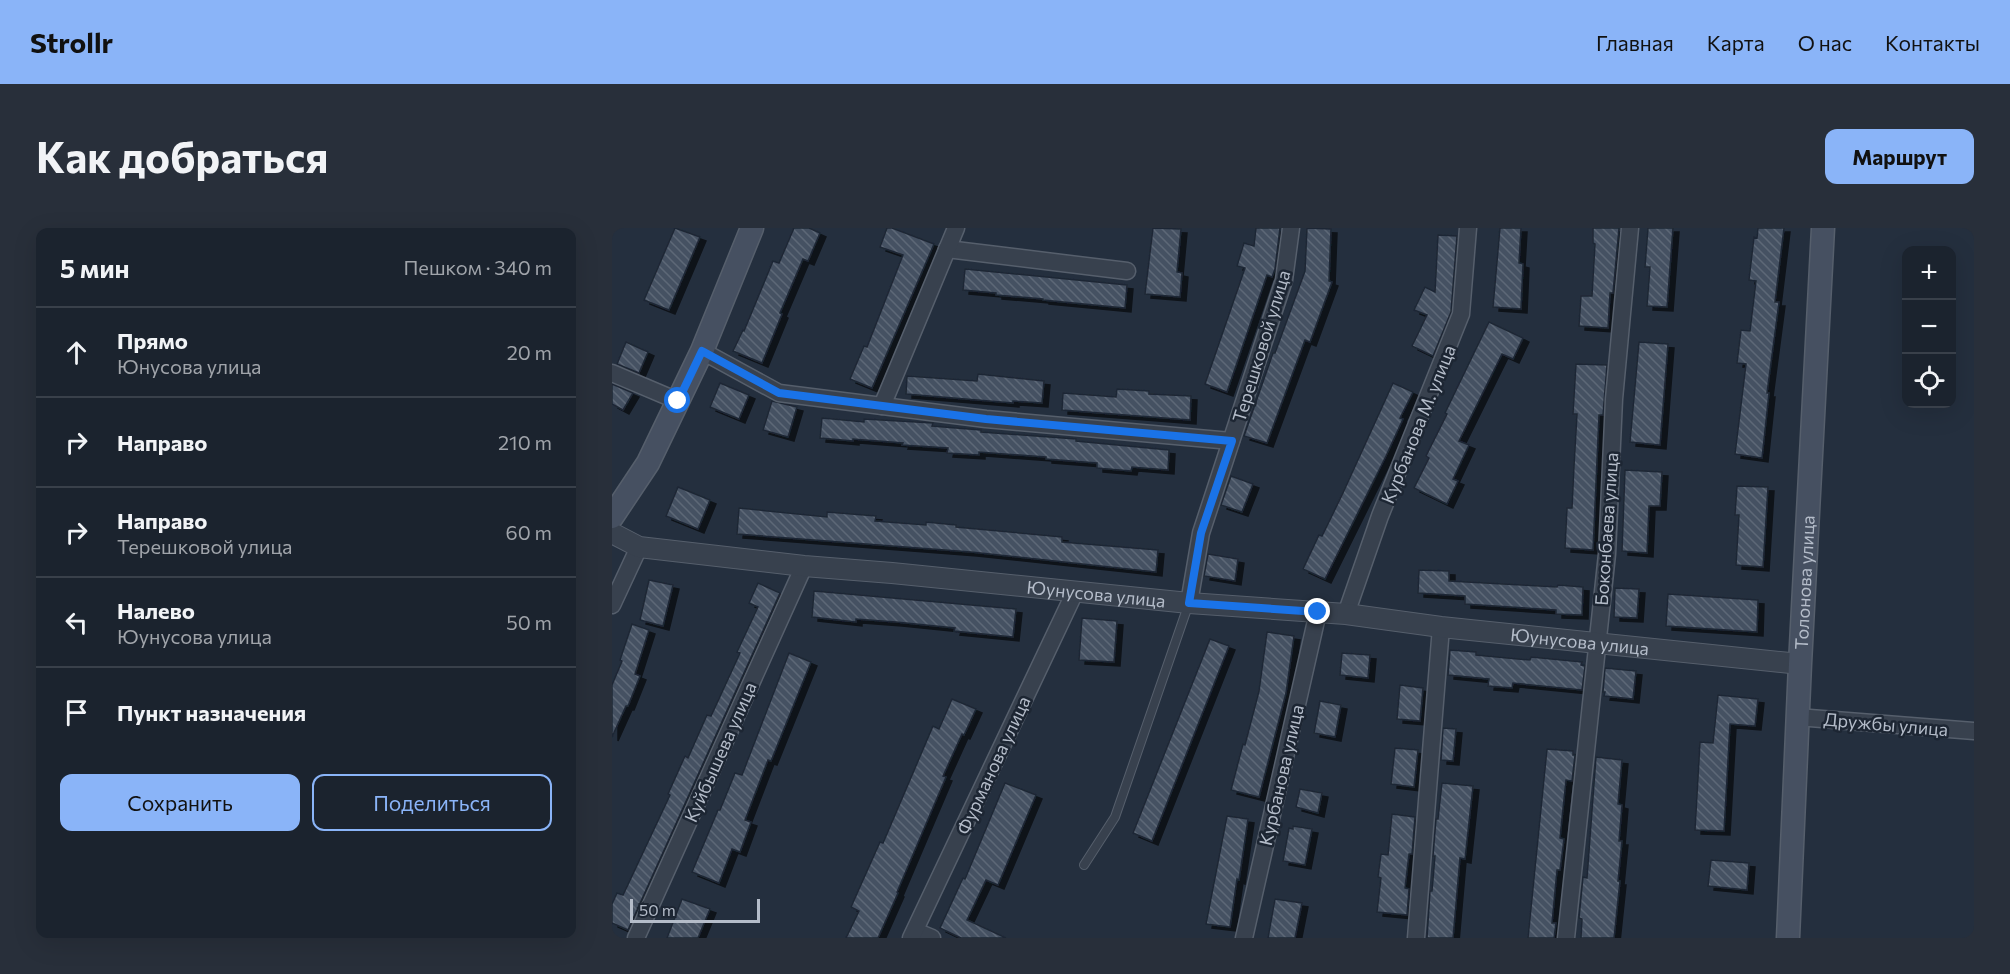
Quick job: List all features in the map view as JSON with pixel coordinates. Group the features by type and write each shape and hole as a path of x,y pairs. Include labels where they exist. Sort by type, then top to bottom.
{"main road":[{"path":"612,517 648,464 702,351 752,228"},
{"name":"Толонова улица","path":"1788,938 1797,717 1823,228"}],"street":[{"path":"882,406 956,228"},
{"name":"Терешковой улица","path":"1189,603 1201,533 1284,280 1291,228"},
{"name":"Курбанова М. улица","path":"1346,614 1380,516 1461,314 1468,228"},
{"name":"Боконбаева улица","path":"1566,938 1607,554 1614,399 1630,228"},
{"path":"947,249 1127,272"},
{"path":"702,351 779,393 986,419 1232,441"},
{"path":"612,372 678,401"},
{"name":"Юунусова улица","path":"612,533 639,547 804,566 1189,603 1346,614 1441,627 1800,664"},
{"path":"612,605 639,547"},
{"name":"Куйбышева улица","path":"636,938 804,566"},
{"name":"Фурманова улица","path":"913,934 1075,592"},
{"name":"Курбанова улица","path":"1244,938 1318,612"},
{"path":"1416,938 1441,627"},
{"name":"Дружбы улица","path":"1797,717 1974,731"},
{"path":"913,934 932,938"}],"lane":[{"path":"1084,866 1115,817 1189,603"}],"building":[{"path":"675,228 700,237 669,310 644,300"},
{"path":"794,228 809,228 820,233 808,261 803,259 762,363 733,351 744,331 773,261 779,263"},
{"path":"887,228 934,244 872,388 850,379 864,346 867,347 903,255 880,247"},
{"path":"1153,228 1181,229 1177,272 1182,273 1180,297 1145,294"},
{"path":"1256,228 1280,228 1275,269 1272,277 1267,275 1227,392 1205,384 1245,268 1237,266 1244,243 1254,246"},
{"path":"1307,228 1331,229 1329,281 1332,282 1310,342 1305,340 1267,443 1244,436 1305,271"},
{"path":"1500,228 1521,228 1519,263 1523,264 1521,309 1493,307"},
{"path":"1593,228 1619,228 1613,293 1610,293 1608,328 1579,326 1581,296 1592,296 1595,244 1593,243"},
{"path":"1648,228 1673,228 1667,307 1647,306 1650,267 1645,267"},
{"path":"1758,228 1784,228 1775,302 1779,302 1767,393 1769,393 1762,458 1735,454 1746,364 1737,363 1741,330 1750,331 1756,281 1749,280 1754,237 1757,238"},
{"path":"1438,235 1457,236 1451,312 1433,356 1412,346 1427,315 1414,310 1425,287 1435,292"},
{"path":"965,269 1127,285 1125,308 963,290"},
{"path":"1489,322 1523,338 1513,359 1502,354 1459,441 1469,445 1453,479 1458,481 1447,504 1414,488 1429,458 1426,456 1447,414 1445,413"},
{"path":"626,342 648,352 639,373 617,364"},
{"path":"1639,342 1668,344 1660,445 1630,442"},
{"path":"1576,364 1607,365 1603,415 1599,415 1593,550 1565,548 1567,508 1572,508 1577,414 1573,414"},
{"path":"978,374 1044,381 1042,403 1013,401 1013,403 906,394 907,376 977,381"},
{"path":"720,383 749,395 739,419 710,407"},
{"path":"1393,383 1413,392 1400,418 1403,419 1386,456 1325,579 1303,569 1342,495"},
{"path":"612,384 633,393 623,410 612,404"},
{"path":"1117,389 1149,391 1149,394 1191,396 1190,420 1062,410 1063,393 1116,397"},
{"path":"772,401 797,407 788,437 763,430"},
{"path":"822,418 864,422 864,419 933,423 932,426 981,430 981,432 1076,439 1076,441 1169,450 1168,470 1132,467 1131,471 1097,468 1097,463 1046,459 1046,457 979,452 979,455 947,453 948,448 820,438"},
{"path":"1625,470 1662,472 1660,506 1649,506 1647,553 1622,551"},
{"path":"1231,476 1253,484 1242,512 1221,505"},
{"path":"1737,486 1768,487 1763,567 1736,565 1739,515 1735,515"},
{"path":"678,487 710,500 698,529 666,516"},
{"path":"739,508 827,517 827,512 876,516 875,521 956,525 956,527 1062,537 1062,542 1158,550 1156,572 971,552 737,534"},
{"path":"1208,554 1238,559 1235,581 1204,576"},
{"path":"1419,570 1449,571 1449,581 1583,587 1582,615 1556,614 1556,610 1465,604 1465,596 1418,593"},
{"path":"649,580 673,585 663,626 640,620"},
{"path":"758,583 780,593 628,930 612,923 612,904 617,893 623,895 670,795 668,794 685,756 688,758 707,715 711,716 740,653 737,652 758,607 749,603"},
{"path":"1615,588 1639,589 1637,618 1614,617"},
{"path":"814,591 1016,609 1013,637 896,622 856,619 856,622 812,617"},
{"path":"1668,594 1758,600 1757,632 1666,626"},
{"path":"1082,618 1117,621 1114,662 1079,660"},
{"path":"632,624 649,630 635,674 640,676 612,737 612,685 622,661 620,660"},
{"path":"1267,632 1294,636 1286,693 1259,797 1231,790 1259,691"},
{"path":"1210,639 1229,646 1152,841 1133,833"},
{"path":"1450,650 1530,660 1531,657 1582,662 1581,665 1585,666 1582,690 1513,683 1512,688 1488,686 1489,679 1448,675"},
{"path":"789,653 811,662 771,761 768,760 745,820 751,822 740,852 732,849 719,883 692,872 735,773 742,775"},
{"path":"1342,653 1370,655 1368,678 1340,675"},
{"path":"1605,668 1636,671 1633,699 1604,696"},
{"path":"1400,685 1423,688 1420,721 1397,719"},
{"path":"1718,695 1758,699 1755,726 1730,724 1724,831 1695,830 1700,742 1713,743"},
{"path":"952,699 976,709 943,776 946,777 898,893 878,938 846,938 859,911 851,907 880,842 883,843 933,726 939,729"},
{"path":"1320,701 1341,705 1335,737 1314,733"},
{"path":"1443,728 1456,729 1453,761 1441,760"},
{"path":"1395,748 1418,750 1414,787 1391,784"},
{"path":"1547,749 1573,751 1575,755 1572,781 1566,780 1560,838 1564,839 1560,870 1557,870 1552,923 1556,923 1554,938 1528,938"},
{"path":"1596,757 1622,760 1618,804 1622,805 1619,841 1622,841 1614,938 1581,938 1582,919 1579,918 1583,877 1587,878"},
{"path":"1005,783 1036,795 998,885 986,880 967,920 1006,938 961,938 940,928 963,878 965,879"},
{"path":"1442,783 1473,786 1465,859 1460,858 1453,938 1427,938 1436,819 1438,819"},
{"path":"1300,789 1322,793 1318,813 1296,807"},
{"path":"1392,814 1415,817 1412,854 1409,854 1405,888 1409,889 1407,915 1377,912 1381,854 1388,855"},
{"path":"1227,816 1248,819 1230,927 1206,924"},
{"path":"1293,826 1312,829 1305,865 1283,861 1289,828 1293,829"},
{"path":"1711,860 1749,863 1747,890 1708,886"},
{"path":"682,899 710,909 698,938 667,938"},
{"path":"1275,899 1302,903 1295,938 1268,938"}],"route":[{"path":"678,401 702,351 779,393 986,419 1232,441 1201,533 1189,603 1318,612"}]}
